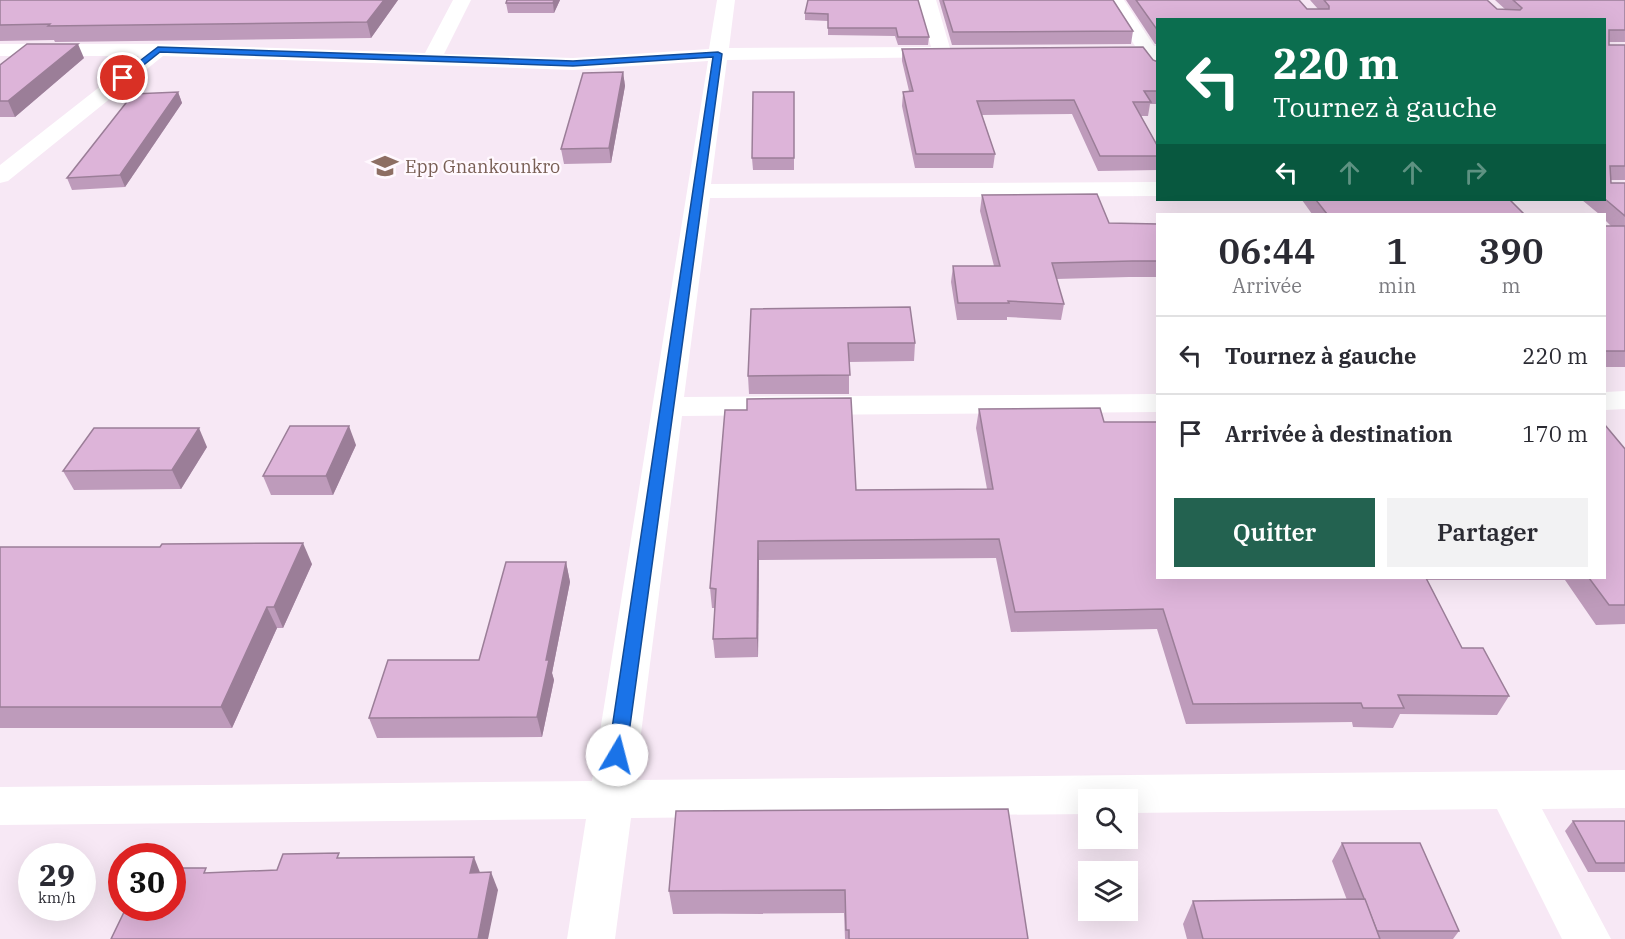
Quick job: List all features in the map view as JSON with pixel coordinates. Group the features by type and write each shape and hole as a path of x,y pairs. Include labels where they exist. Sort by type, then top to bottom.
{"street":[{"path":"432,58 462,0"},
{"path":"591,939 726,0"},
{"path":"927,0 942,53"},
{"path":"1115,0 1155,57"},
{"path":"0,50 158,50 573,64 718,54 965,53"},
{"path":"0,176 158,50"},
{"path":"1080,52 1155,57"},
{"path":"699,190 1156,189"},
{"path":"1606,400 1625,400"},
{"path":"668,407 1156,404"},
{"path":"0,806 1625,789"},
{"path":"1509,790 1587,939"}],"building":[{"path":"0,0 384,0 367,22 48,26 50,24 0,25"},
{"path":"507,0 554,0 553,3 506,3"},
{"path":"808,0 918,0 929,37 898,37 896,28 828,28 828,14 805,13"},
{"path":"943,0 1113,0 1133,31 953,32"},
{"path":"1136,0 1299,0 1307,9 1329,9 1324,0 1487,0 1497,9 1520,10 1522,8 1513,0 1625,0 1625,30 1609,30 1609,45 1625,45 1625,166 1610,166 1611,183 1625,183 1625,216 1606,200 1606,18 1156,18 1156,28"},
{"path":"27,44 78,44 8,101 0,101 0,65"},
{"path":"1143,47 1156,61 1156,91 1144,91 1151,102 1133,102 1156,143 1156,156 1100,156 1074,100 977,101 995,154 916,154 903,92 913,91 902,49"},
{"path":"623,72 609,148 561,149 583,73"},
{"path":"178,92 120,175 67,178 133,94"},
{"path":"753,92 794,92 794,158 752,158"},
{"path":"1097,194 1109,223 1156,224 1156,261 1052,263 1064,304 1008,301 1009,303 958,303 953,266 1000,266 982,195"},
{"path":"1317,201 1511,201 1523,213 1326,213"},
{"path":"1606,226 1625,226 1625,351 1606,351"},
{"path":"910,307 915,343 848,343 850,375 748,376 751,309"},
{"path":"851,398 856,490 993,489 979,409 1100,408 1104,422 1156,422 1156,579 1427,579 1462,648 1483,648 1509,696 1398,695 1404,708 1363,708 1361,703 1193,704 1163,609 1015,612 999,539 758,541 757,638 713,639 716,589 710,588 725,410 747,410 747,399"},
{"path":"290,426 349,426 326,476 263,476"},
{"path":"1606,426 1625,449 1625,605 1609,605 1590,579 1606,579"},
{"path":"94,428 199,428 172,470 63,471"},
{"path":"303,543 274,607 267,607 221,707 0,707 0,547 160,547 162,544"},
{"path":"506,562 566,562 537,717 369,718 388,660 479,660"},
{"path":"1008,809 1028,939 849,939 849,930 846,930 845,890 669,891 676,811"},
{"path":"1573,821 1625,821 1625,863 1596,863"},
{"path":"1342,843 1420,843 1459,931 1377,931"},
{"path":"339,853 337,858 474,857 470,873 491,872 478,939 111,939 120,921 186,921 186,868 206,868 204,873 277,870 283,854"},
{"path":"1365,899 1380,939 1203,939 1193,901"}],"place":[{"name":"Epp Gnankounkro","path":"385,166"}],"route":[{"path":"123,78 158,50 573,64 718,54 617,755"}]}
